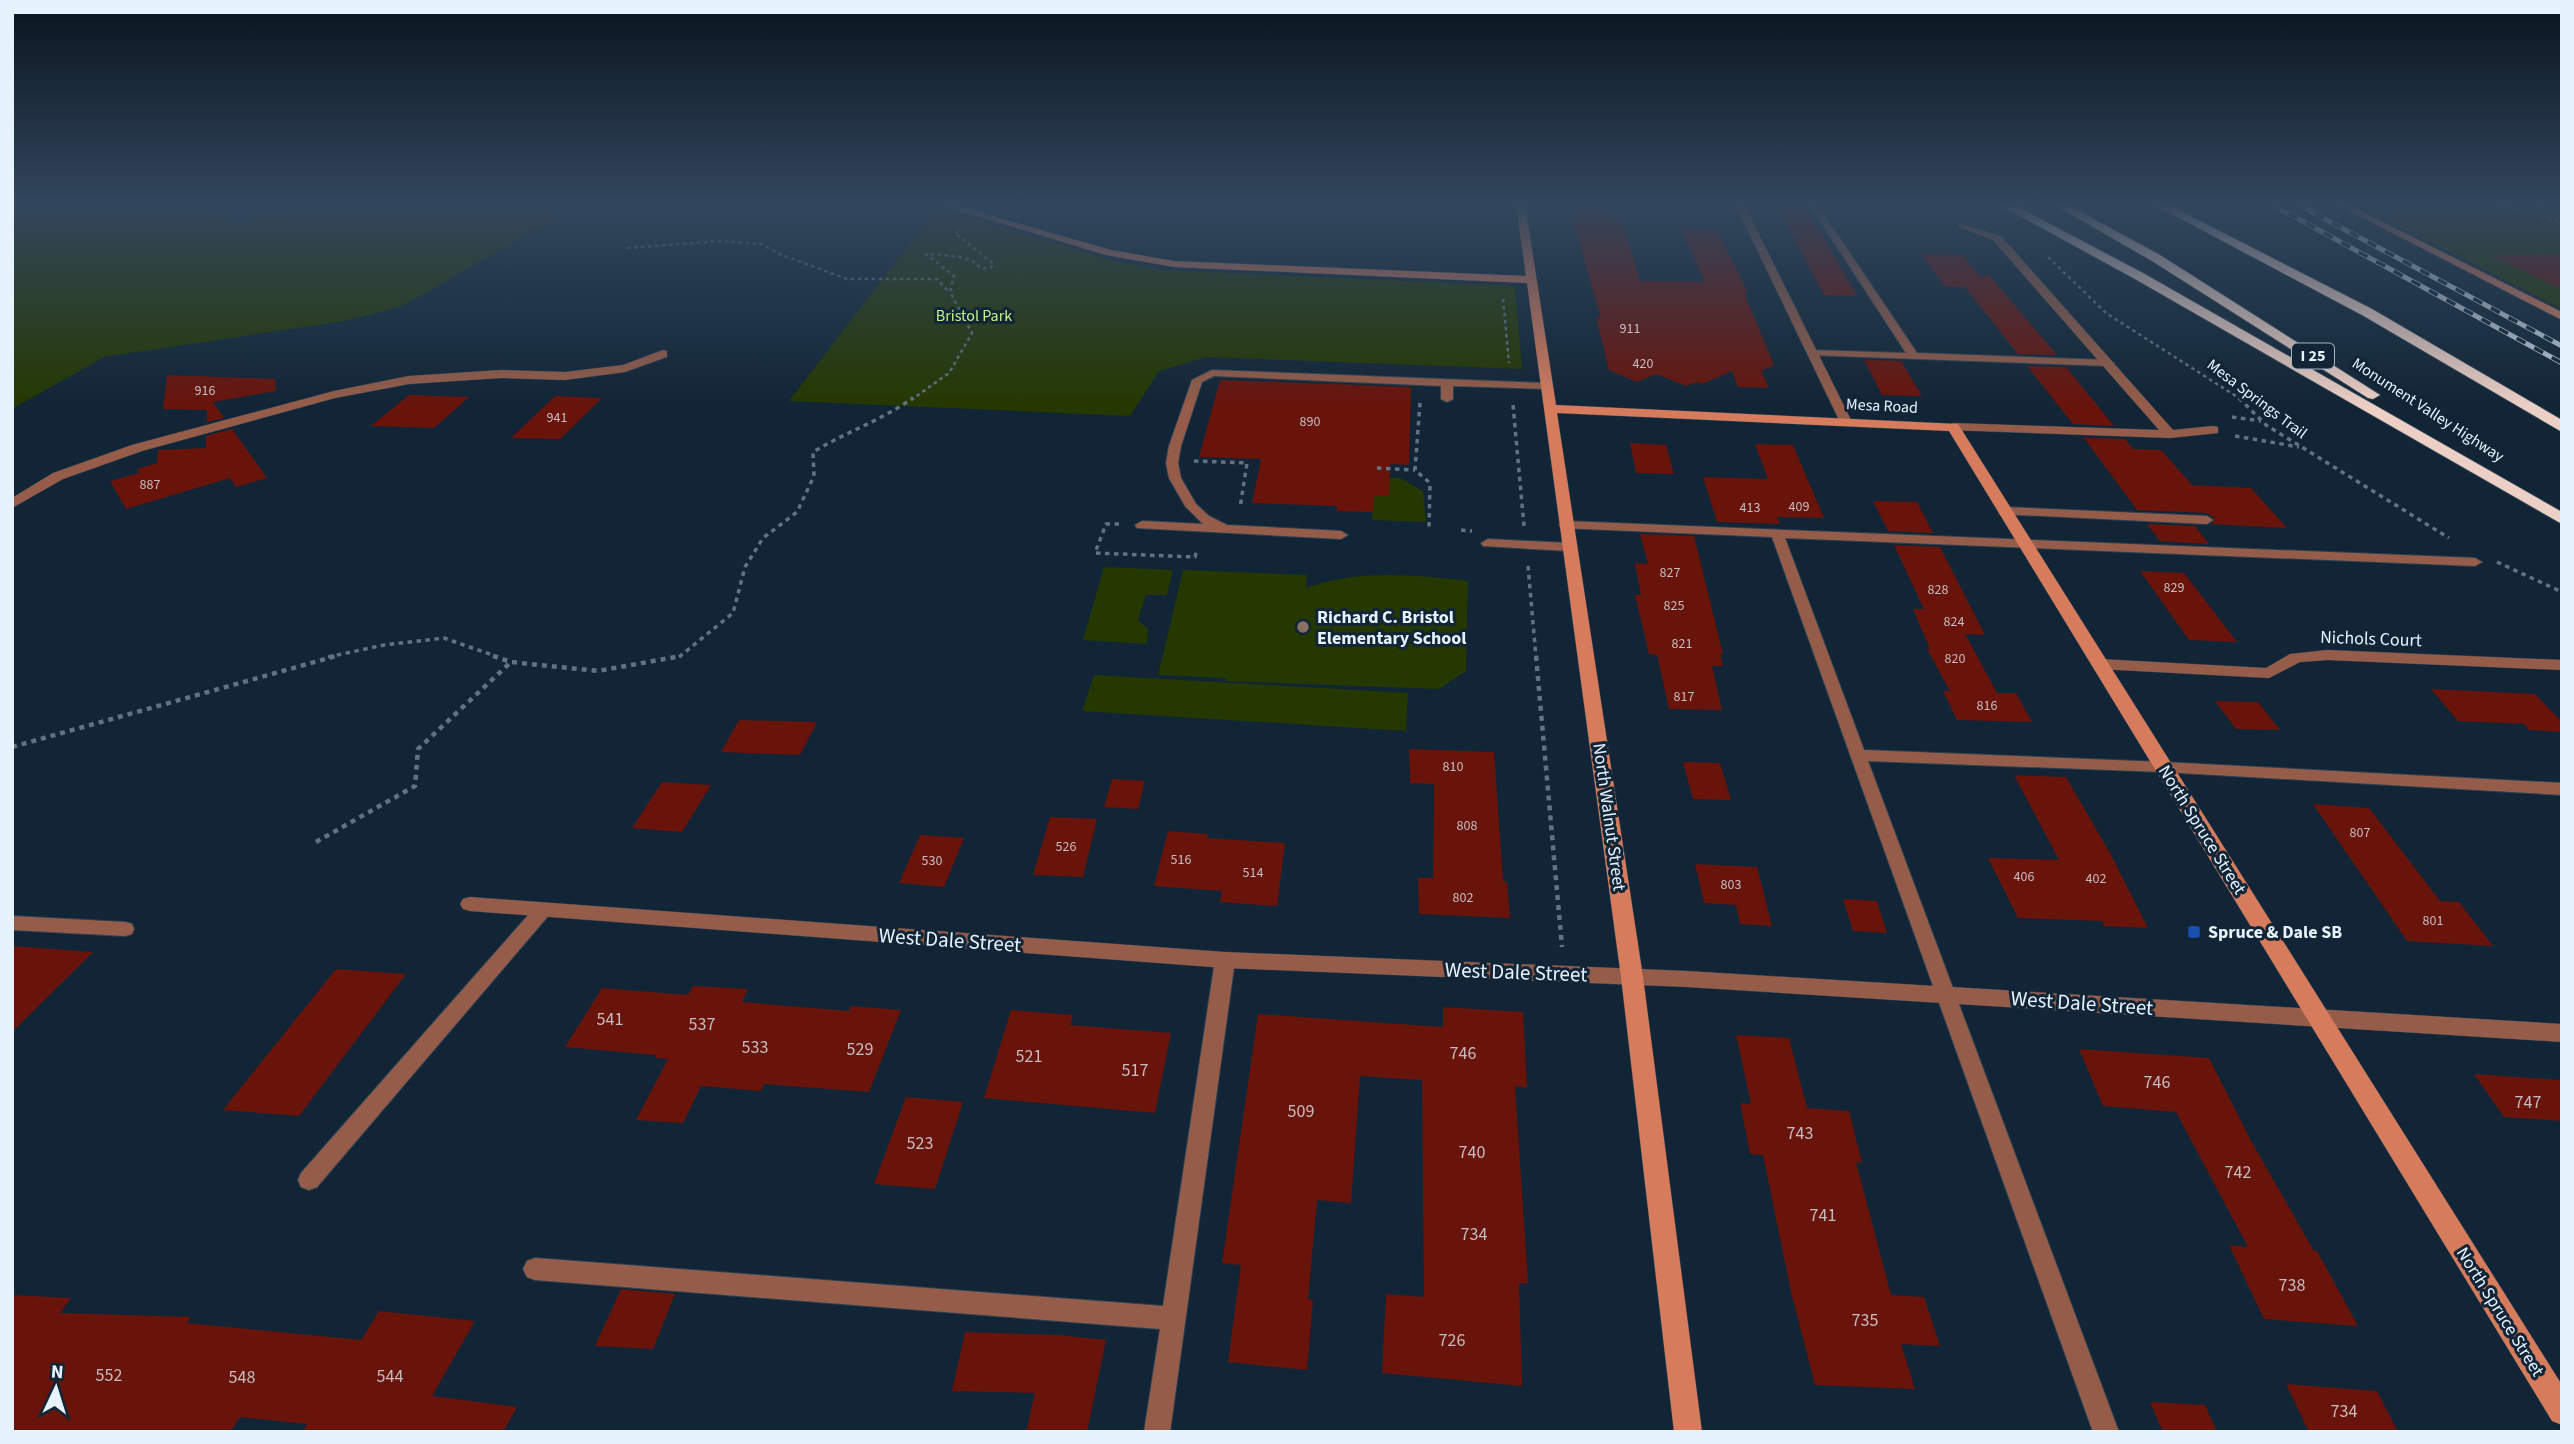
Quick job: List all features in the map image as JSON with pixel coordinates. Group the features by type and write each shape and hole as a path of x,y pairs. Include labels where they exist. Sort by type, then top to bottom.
{"highway":[{"path":"2129,271 2562,518"},
{"name":"Monument Valley Highway","path":"2177,271 2562,518"},
{"path":"2289,271 2367,312"},
{"path":"2300,271 2562,427"}],"main road":[{"path":"1340,271 1533,280"},
{"name":"North Walnut Street","path":"1532,271 1632,976 1688,1432"},
{"path":"2472,271 2562,317"},
{"name":"Mesa Road","path":"1550,409 1953,426"},
{"name":"North Spruce Street","path":"1953,426 2562,1411"}],"street":[{"path":"1772,271 1846,422"},
{"path":"2027,271 2170,434"},
{"path":"12,504 58,476 137,447 334,395 409,380 501,374 565,376 625,368 663,354"},
{"name":"Mesa Road","path":"1953,426 2170,434 2213,430"},
{"name":"Nichols Court","path":"2099,664 2269,673 2297,657 2328,656 2562,665"},
{"name":"West Dale Street","path":"470,904 1225,960 1632,976 2562,1032"}],"lane":[{"path":"1857,271 1913,356"},
{"path":"1812,353 2109,363"},
{"path":"1224,528 1204,519 1191,506 1175,478 1172,463 1196,380 1212,373 1546,386"},
{"path":"1447,383 1447,399"},
{"path":"2004,511 2207,520"},
{"path":"1566,524 2482,560"},
{"path":"1142,525 1341,535"},
{"path":"1777,533 2106,1432"},
{"path":"1488,543 1569,547"},
{"path":"1860,755 2163,767 2562,789"},
{"path":"309,1180 542,910"},
{"path":"12,923 125,929"},
{"path":"1157,1432 1225,960"},
{"path":"535,1269 1173,1318"}],"path":[{"path":"12,747 303,663 383,645 444,638 511,662 598,671 678,658 733,614 745,567 751,557 763,538 797,512 814,475 813,452 838,437 886,417 948,373 972,332 950,292 937,278 847,279 826,271"},
{"path":"950,271 954,276 950,292"},
{"name":"Mesa Springs Trail","path":"2062,271 2106,313 2224,387 2249,405 2266,425 2454,540"},
{"path":"1503,296 1510,375"},
{"path":"1415,470 1421,382"},
{"path":"1513,402 1562,952"},
{"path":"2213,430 2264,443 2300,447"},
{"path":"1190,461 1247,463 1238,507 1247,508"},
{"path":"1377,468 1415,470 1430,483 1429,528"},
{"path":"1142,525 1106,524 1096,553 1195,557 1197,550"},
{"path":"2482,560 2562,592"},
{"path":"316,842 415,786 418,749 511,662"}],"green space":[{"path":"12,271 463,271 400,307 344,321 104,357 12,409"},
{"name":"Bristol Park","path":"889,271 1189,271 1515,286 1522,369 1207,357 1159,371 1130,416 789,401"},
{"path":"2488,271 2562,271 2562,309"},
{"path":"1381,477 1400,478 1423,491 1426,522 1372,520 1374,496 1389,496 1389,488"},
{"path":"1104,567 1173,570 1167,595 1146,595 1138,620 1148,629 1147,644 1083,640"},
{"path":"1183,570 1307,575 1306,588 1347,578 1386,575 1468,581 1466,671 1439,689 1226,681 1226,678 1158,675"},
{"path":"1094,675 1408,693 1406,731 1082,711"}],"building":[{"path":"1588,271 1637,271 1640,281 1705,282 1700,271 1737,271 1774,365 1761,371 1769,388 1738,387 1732,371 1702,384 1696,382 1686,386 1656,374 1637,382 1609,370 1596,317 1601,317"},
{"path":"1812,271 1843,271 1857,296 1824,295"},
{"path":"1934,271 1976,271 1982,278 1988,274 2057,355 2018,354 1965,287 1945,286"},
{"path":"2525,271 2562,271 2562,289"},
{"path":"1864,360 1901,361 1922,396 1882,395"},
{"path":"2027,366 2066,367 2114,426 2073,424"},
{"path":"167,375 275,379 276,391 213,402 224,418 207,422 207,410 163,409"},
{"path":"1220,380 1411,387 1409,465 1390,464 1389,496 1374,496 1373,512 1337,511 1337,506 1252,503 1261,459 1199,457"},
{"path":"409,395 469,397 434,428 371,426"},
{"path":"555,396 602,398 560,439 511,438"},
{"path":"232,429 267,478 236,487 230,478 126,509 110,481 139,473 137,469 157,463 158,450 206,448 206,436"},
{"path":"2084,438 2125,439 2133,449 2161,450 2192,485 2251,488 2287,528 2211,524 2215,519 2207,513 2137,510"},
{"path":"1630,443 1666,445 1674,474 1636,473"},
{"path":"1755,444 1793,445 1824,518 1777,517 1780,524 1717,522 1703,477 1768,479"},
{"path":"1873,501 1917,502 1933,533 1888,531"},
{"path":"2147,524 2195,526 2209,544 2160,541"},
{"path":"1640,534 1694,536 1723,654 1720,654 1723,666 1712,666 1722,710 1669,709 1657,655 1649,654 1635,595 1641,595 1635,563 1648,564"},
{"path":"1894,545 1940,547 1985,635 1965,634 1997,693 2016,693 2032,722 1957,720 1943,691 1950,691 1927,649 1930,649 1913,609 1924,609"},
{"path":"2140,571 2184,573 2237,642 2189,640"},
{"path":"2431,689 2535,694 2562,722 2562,732 2529,730 2524,724 2458,721"},
{"path":"2215,701 2258,702 2280,730 2236,729"},
{"path":"739,720 817,722 800,755 721,752"},
{"path":"1409,749 1494,752 1503,881 1507,882 1510,918 1419,914 1418,878 1433,878 1434,784 1410,783"},
{"path":"1683,762 1720,763 1731,800 1693,799"},
{"path":"2014,775 2066,777 2110,853 2148,928 2104,926 2102,921 2018,918 1988,858 2059,860"},
{"path":"1112,779 1145,781 1138,809 1104,807"},
{"path":"662,782 711,785 682,832 632,828"},
{"path":"2313,804 2369,808 2440,901 2459,902 2493,946 2407,941"},
{"path":"1050,817 1097,819 1083,877 1033,875"},
{"path":"1168,831 1208,834 1207,838 1285,843 1277,906 1220,902 1222,891 1154,886"},
{"path":"920,835 964,838 944,887 899,883"},
{"path":"1695,864 1757,867 1772,926 1740,924 1736,905 1704,903"},
{"path":"1843,899 1877,901 1887,933 1853,931"},
{"path":"12,946 93,952 12,1032"},
{"path":"336,969 406,974 299,1116 223,1110"},
{"path":"693,986 748,989 742,1002 849,1011 851,1006 901,1010 869,1092 764,1084 761,1091 701,1086 683,1123 636,1120 668,1059 655,1058 656,1055 565,1047 602,988 688,995"},
{"path":"1443,1007 1523,1012 1527,1087 1515,1086 1528,1283 1519,1283 1522,1386 1382,1373 1386,1294 1424,1297 1422,1080 1360,1076 1351,1203 1317,1200 1308,1299 1313,1300 1307,1370 1228,1362 1241,1265 1222,1263 1258,1014 1443,1027"},
{"path":"1011,1010 1073,1015 1070,1025 1171,1033 1155,1113 984,1098"},
{"path":"1736,1035 1789,1038 1807,1108 1849,1111 1862,1163 1856,1162 1891,1295 1924,1297 1940,1346 1901,1344 1915,1389 1815,1385 1791,1292 1763,1155 1750,1154 1740,1103 1751,1104"},
{"path":"2079,1049 2209,1058 2250,1139 2358,1326 2264,1319 2229,1245 2248,1247 2176,1112 2103,1106"},
{"path":"2474,1074 2562,1080 2562,1121 2504,1117"},
{"path":"906,1097 963,1102 935,1189 874,1184"},
{"path":"621,1289 675,1294 653,1349 595,1346"},
{"path":"12,1295 71,1298 60,1313 191,1317 187,1323 361,1340 379,1311 475,1321 432,1396 517,1407 503,1432 303,1432 307,1424 240,1417 230,1432 12,1432"},
{"path":"965,1332 1059,1335 1106,1340 1087,1432 1026,1432 1035,1393 952,1391"},
{"path":"2286,1384 2377,1391 2398,1432 2309,1432"},
{"path":"2150,1402 2205,1405 2217,1432 2163,1432"}],"railway":[{"path":"2394,271 2562,363"},
{"path":"2423,271 2562,346"}],"place":[{"name":"Richard C. Bristol Elementary School","path":"1303,627"},
{"name":"Spruce & Dale SB","path":"2194,932"}]}
